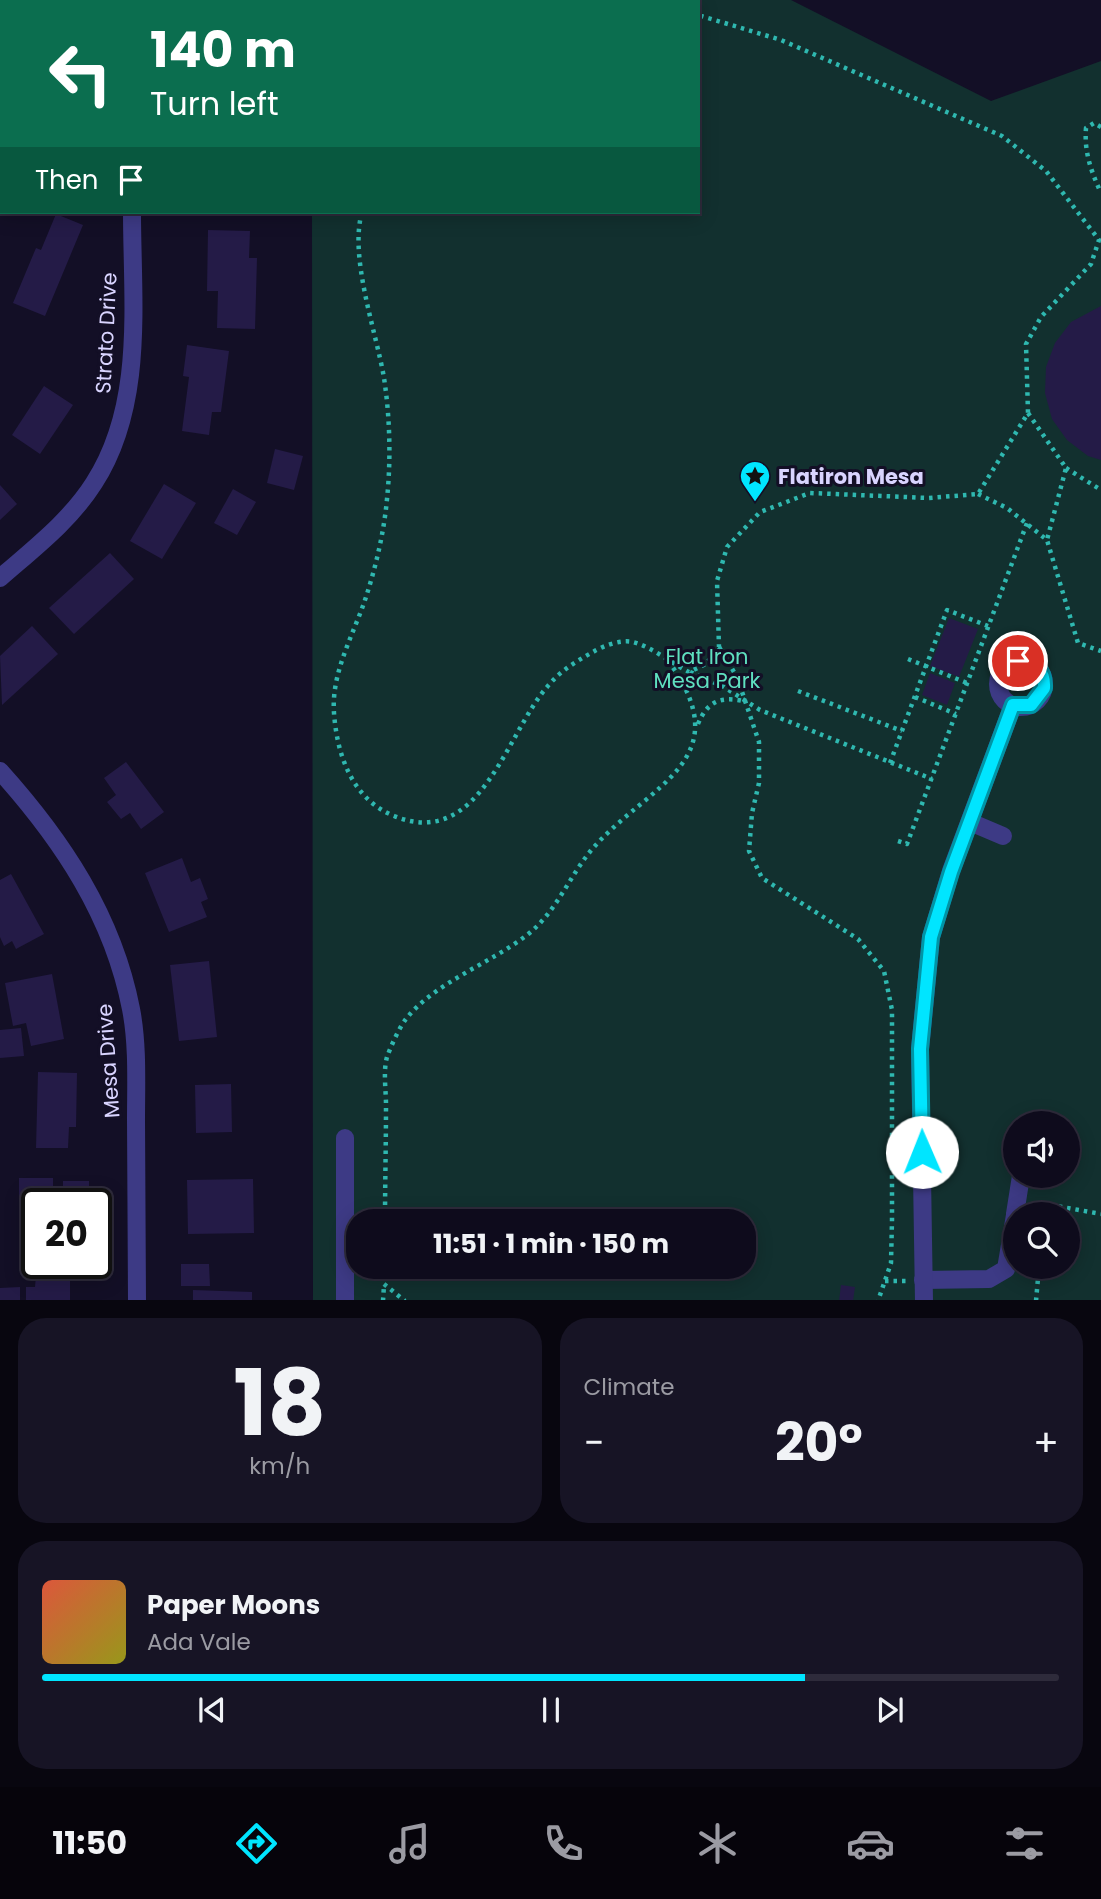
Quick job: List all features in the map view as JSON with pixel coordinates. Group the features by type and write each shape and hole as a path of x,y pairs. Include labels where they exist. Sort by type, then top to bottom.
{"street":[{"name":"Strato Drive","path":"0,578 64,521 94,483 116,439 130,380 132,214"},
{"path":"924,1300 920,1049 931,937 1013,705"},
{"name":"Mesa Drive","path":"0,771 52,832 79,873 102,917 120,964 131,1010 135,1059 137,1300"},
{"path":"970,822 1003,835"},
{"path":"345,1138 345,1300"},
{"path":"923,1280 989,1279 1003,1271"}],"path":[{"path":"700,16 781,40 1002,136 1045,171 1100,242 1091,264 1041,317 1026,344 1028,413 978,494"},
{"path":"1101,127 1094,123 1086,128 1085,145 1091,171 1101,193"},
{"path":"362,214 362,269 384,379 389,453 387,501 377,555 365,599 350,633 336,685 334,710 338,750 348,776 374,805 413,822 438,821 461,811 483,790 545,688 567,667 605,646 632,642 668,662 724,687 747,702"},
{"path":"1028,413 1066,467 1101,490"},
{"path":"1047,541 1066,467"},
{"path":"878,1300 891,1263 892,1010 884,971 858,939 762,878 749,850 752,813 760,783 760,743 747,702 719,647 717,581 727,547 760,512 810,493 929,498 978,494 1007,508 1047,541 1078,643 1101,651"},
{"path":"898,841 907,844 1027,523"},
{"path":"890,762 947,610 988,626"},
{"path":"689,672 706,664 719,647"},
{"path":"908,659 967,683"},
{"path":"385,1209 387,1059 406,1019 432,997 531,932 552,910 594,847 624,817 671,779 688,759 696,720 691,700 668,662"},
{"path":"798,691 902,731"},
{"path":"694,732 703,712 714,702 726,697 747,702 932,779"},
{"path":"915,697 956,714"},
{"path":"1080,1210 1101,1214"},
{"path":"383,1300 384,1279"},
{"path":"1036,1300 1038,1279"},
{"path":"384,1284 405,1300"}],"green space":[{"name":"Flat Iron Mesa Park","path":"700,0 791,0 991,101 1101,61 1101,1300 313,1300 312,214 700,214"}],"building":[{"path":"56,214 83,225 45,316 13,303 36,248 41,250"},
{"path":"208,230 250,231 249,258 257,258 255,329 217,328 218,291 207,291"},
{"path":"1101,306 1101,460 1088,456 1067,440 1052,419 1045,393 1046,367 1055,343 1071,322"},
{"path":"187,345 229,351 221,412 212,412 209,435 182,431 189,377 183,376"},
{"path":"44,386 73,405 40,454 12,435"},
{"path":"275,449 303,456 294,490 267,483"},
{"path":"164,484 196,503 162,559 130,541"},
{"path":"0,485 17,504 0,520"},
{"path":"233,489 256,502 237,535 214,523"},
{"path":"110,553 134,579 74,634 49,608"},
{"path":"949,618 978,629 959,677 930,666"},
{"path":"32,626 58,654 2,705 0,656"},
{"path":"930,673 955,683 947,705 922,695"},
{"path":"126,762 164,812 141,829 130,813 121,819 107,802 116,795 104,778"},
{"path":"182,858 191,882 200,878 208,899 201,902 207,917 169,932 145,873"},
{"path":"11,874 44,934 16,949 12,941 4,946 0,937 0,880"},
{"path":"209,961 217,1037 179,1041 170,965"},
{"path":"52,974 64,1039 31,1046 26,1023 13,1026 5,983"},
{"path":"21,1028 24,1056 0,1058 0,1030"},
{"path":"38,1072 77,1073 76,1127 69,1127 68,1148 36,1148"},
{"path":"231,1084 232,1132 196,1133 195,1085"},
{"path":"19,1178 53,1178 53,1188 21,1188 19,1231"},
{"path":"253,1179 254,1233 188,1234 187,1180"},
{"path":"63,1181 89,1181 89,1188 63,1188"},
{"path":"181,1264 209,1264 210,1286 181,1286"},
{"path":"36,1279 70,1279 70,1300 26,1300 26,1287 35,1287"},
{"path":"841,1285 855,1287 853,1300 839,1300"},
{"path":"20,1287 20,1300 0,1300 0,1288"},
{"path":"193,1290 252,1292 252,1300 193,1300"}],"place":[{"name":"Flatiron Mesa","path":"755,503"}],"route":[{"path":"922,1152 920,1049 931,937 951,872 1013,705 1031,705 1042,695 1045,681 1043,674 1033,664 1018,661"}]}
